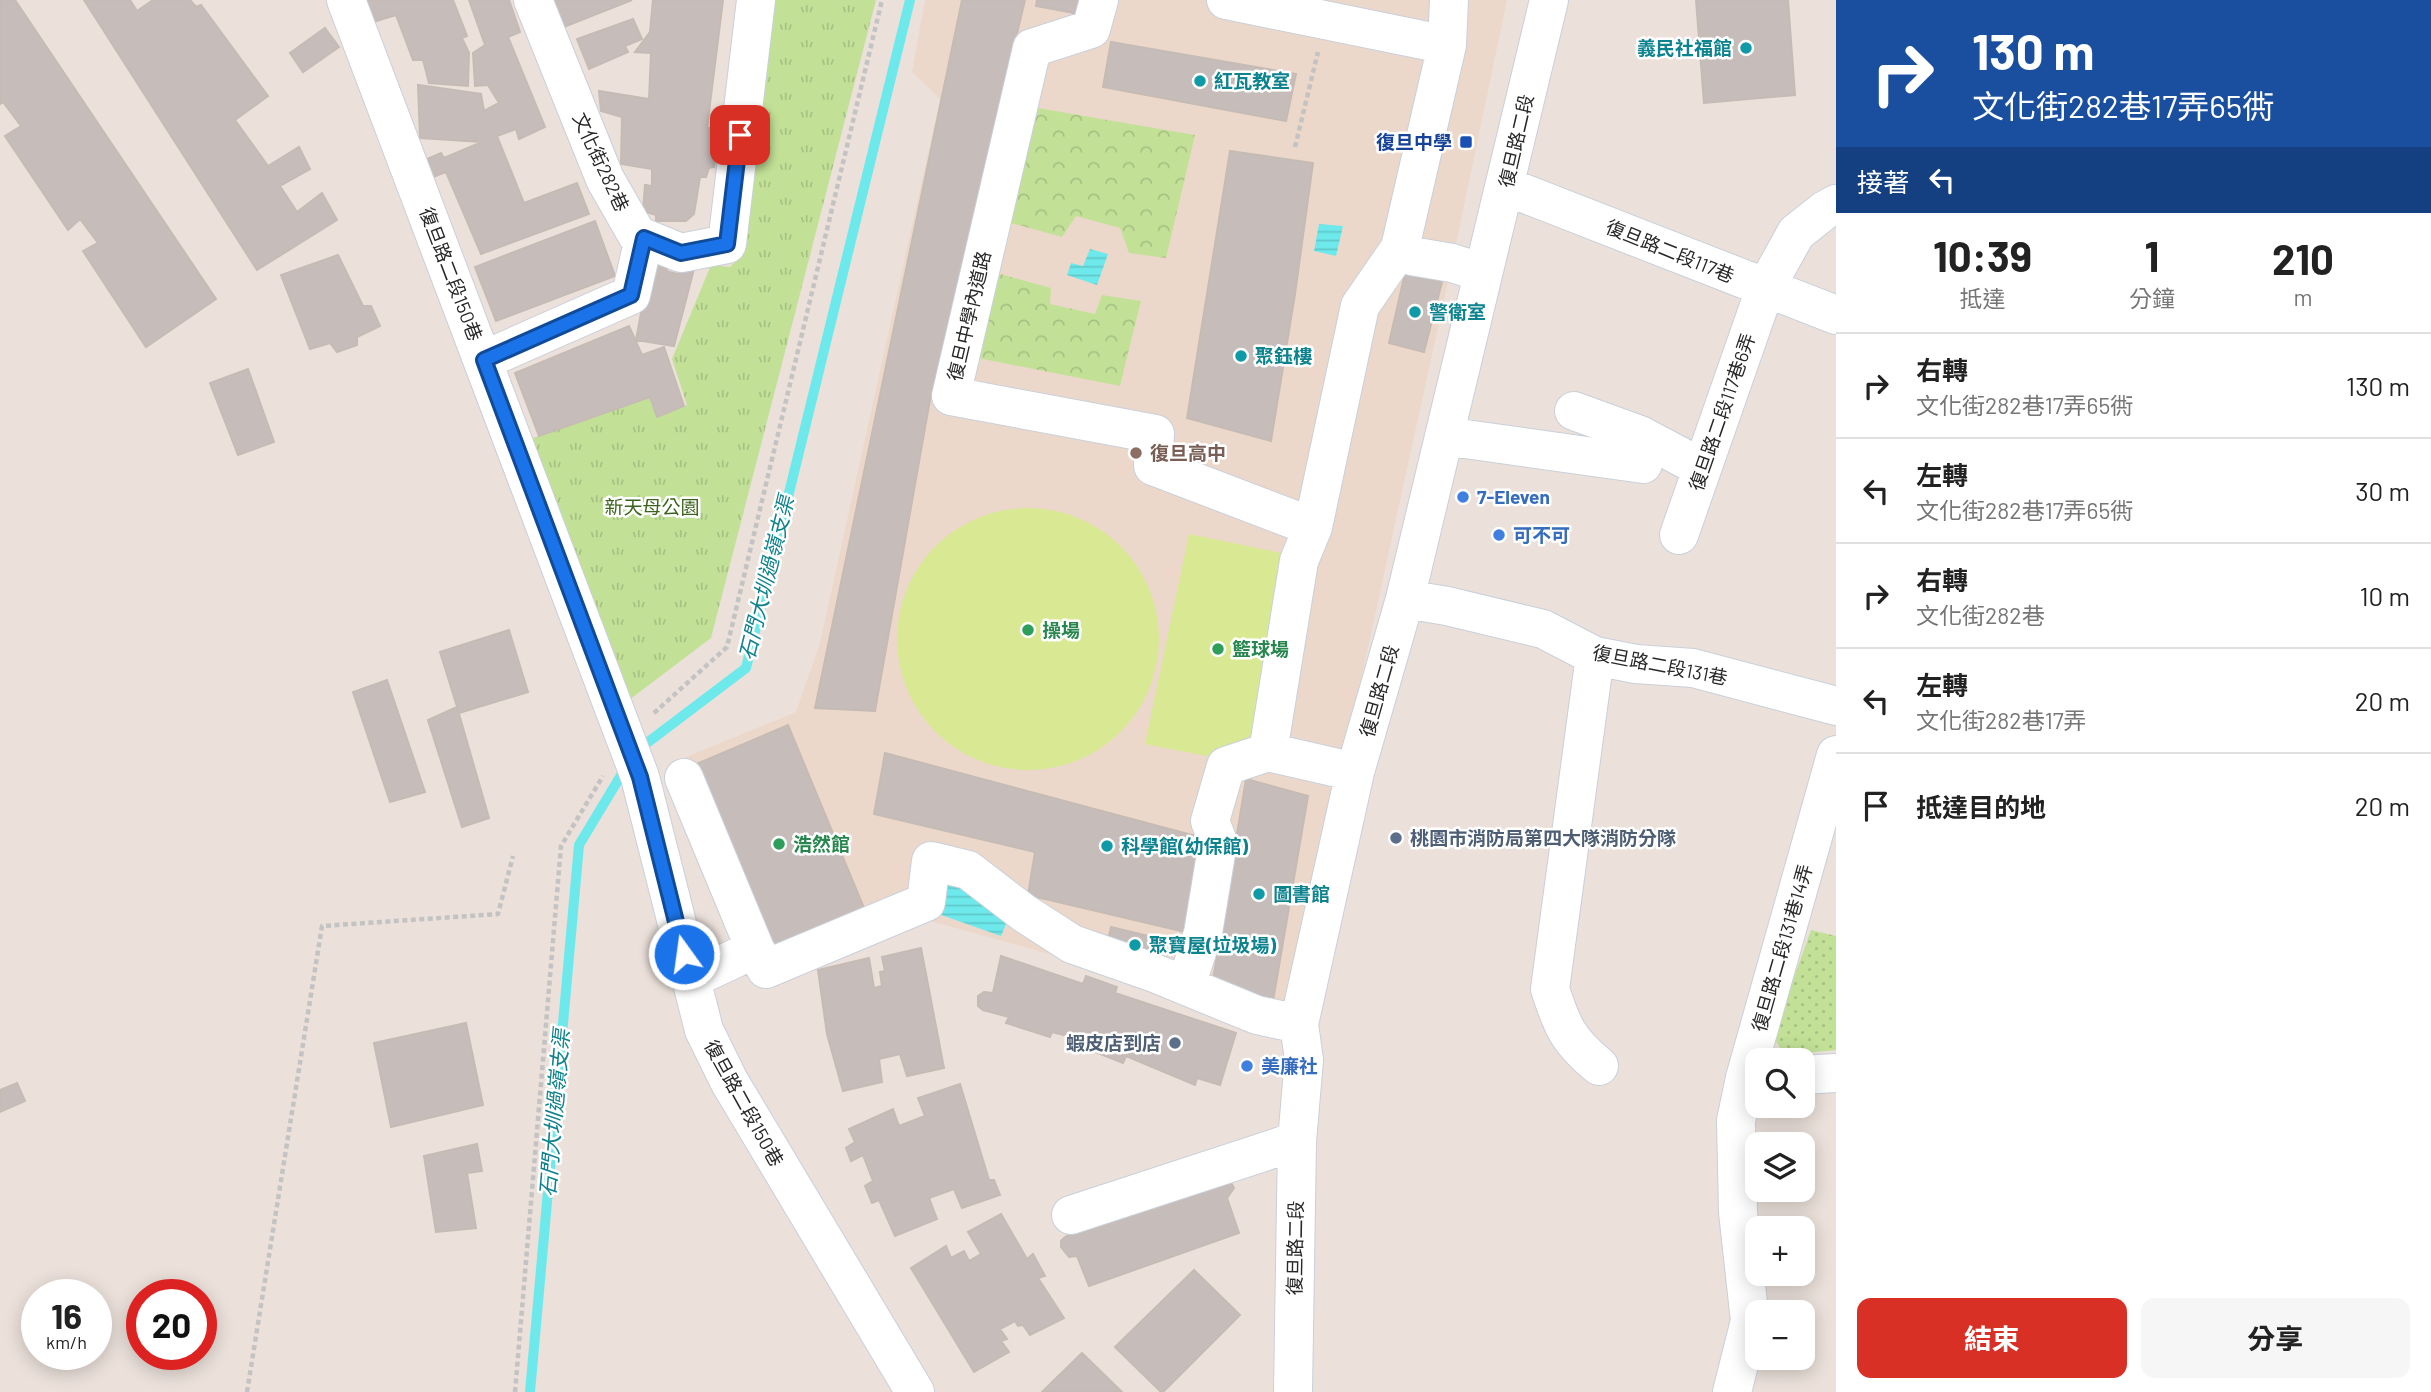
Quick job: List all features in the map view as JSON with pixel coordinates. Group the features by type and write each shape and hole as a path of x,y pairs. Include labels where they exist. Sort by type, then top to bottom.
{"street":[{"name":"復旦路二段150巷","path":"346,0 640,777 704,1030 729,1081 915,1392"},
{"name":"文化街282巷","path":"533,0 606,180 637,235 644,238"},
{"path":"484,360 631,295 644,238 681,253 727,244 756,0"},
{"name":"復旦中學內道路","path":"1099,0 1091,29 1032,48 951,396 1155,434 1153,466 1313,527"},
{"path":"1226,0 1447,45"},
{"path":"1268,752 1299,561 1313,527 1360,306 1400,248 1447,45 1449,0"},
{"name":"復旦路二段","path":"1293,1392 1297,1141 1304,1060 1300,1024 1355,772 1405,599 1549,0"},
{"name":"復旦路二段117巷","path":"1505,186 1836,315"},
{"name":"復旦路二段117巷6弄","path":"1679,535 1765,289 1796,233 1825,209 1836,204"},
{"path":"1400,248 1411,257 1452,263 1483,273"},
{"path":"1574,411 1640,435 1702,468"},
{"path":"1444,436 1643,464"},
{"name":"復旦路二段131巷","path":"1405,599 1543,629 1595,656 1636,664 1693,668 1836,706"},
{"path":"1595,656 1550,989 1560,1023 1578,1049 1599,1066"},
{"path":"1186,986 1203,933 1217,842 1210,821 1226,766 1268,752 1355,772"},
{"name":"復旦路二段131巷14弄","path":"1759,1048 1836,755"},
{"path":"684,778 755,949 766,969 926,902 931,861 968,870 1024,913 1073,944 1257,1015 1300,1024"},
{"path":"691,979 755,949"},
{"path":"1815,1074 1836,1073"},
{"name":"復旦路二段131巷14弄","path":"1732,1392 1750,1321 1738,1212 1736,1121 1745,1095"},
{"path":"1071,1215 1297,1141"}],"path":[{"path":"515,1392 561,846 626,737 727,647 882,0"},
{"path":"1295,147 1320,44"},
{"path":"247,1392 322,926 498,914 513,856"}],"shaded area":[{"name":"復旦高中","path":"925,0 1507,0 1283,1036 1173,988 916,917 762,976 669,764 796,712 820,643 940,99 912,72"}],"green space":[{"name":"新天母公園","path":"775,0 876,0 711,638 629,700 530,439 650,397 657,417 687,405 672,359 711,265 730,267 743,253"},
{"path":"1032,107 1195,135 1166,258 1129,253 1120,228 1076,216 1062,237 1011,223"},
{"path":"993,272 1051,288 1050,304 1095,314 1102,295 1141,301 1120,386 973,357"},
{"name":"操場","path":"1028,508 1078,518 1101,530 1129,556 1149,589 1159,639 1149,689 1137,712 1111,740 1078,760 1028,770 978,760 955,748 927,722 907,689 897,639 907,589 919,566 945,538 978,518"},
{"name":"籃球場","path":"1189,534 1291,555 1247,764 1145,744"},
{"path":"1811,930 1836,936 1836,1050 1815,1052 1815,1048 1780,1048 1773,1036"}],"water":[{"path":"1319,224 1343,226 1336,256 1314,251"},
{"path":"1090,249 1108,254 1097,285 1067,275 1071,263 1083,266"},
{"path":"940,879 1012,910 1001,936 930,911"}],"building":[{"path":"0,0 15,0 216,299 146,347 83,251 98,243 80,219 68,230 5,136 21,126 3,102 0,104"},
{"path":"84,0 130,0 137,11 153,0 190,0 196,7 201,5 268,96 235,120 268,166 299,147 310,169 280,186 297,212 322,193 337,220 257,270"},
{"path":"364,0 453,0 467,36 462,38 469,53 468,86 429,83 423,60 413,60 396,15 373,22"},
{"path":"469,0 509,0 520,32 508,37 545,127 519,139 516,129 497,136 524,203 577,183 589,214 481,254 446,172 433,177 427,159 441,153 444,158 482,142 420,138 418,85 481,94 484,111 499,103 488,85 475,86 473,53 485,45"},
{"path":"554,0 632,0 564,27"},
{"path":"653,0 723,0 707,128 718,128 714,167 709,168 706,177 700,177 694,214 686,221 656,221 656,215 643,211 645,185 652,186 652,169 621,164 622,117 601,111 599,91 649,99 651,53 635,52 650,32"},
{"path":"962,0 1025,0 931,394 875,711 815,708"},
{"path":"1037,0 1088,0 1085,15 1036,6"},
{"name":"義民社福館","path":"1696,0 1788,0 1795,95 1704,103"},
{"path":"633,19 642,39 625,46 628,52 589,69 577,39"},
{"path":"325,28 339,47 303,72 290,53"},
{"name":"紅瓦教室","path":"1111,42 1296,74 1286,121 1103,87"},
{"name":"聚鈺樓","path":"1230,151 1313,163 1271,441 1187,418"},
{"path":"595,221 615,276 496,321 475,267"},
{"path":"338,255 363,306 371,306 380,326 357,337 357,345 337,352 330,343 310,349 281,275"},
{"path":"651,260 670,263 666,271 677,274 680,266 694,269 674,346 636,340"},
{"name":"警衛室","path":"1405,273 1442,282 1424,352 1389,343"},
{"path":"629,326 642,355 664,347 684,406 657,417 650,397 539,436 515,373"},
{"path":"248,369 274,442 238,455 210,383"},
{"path":"509,630 528,692 459,713 440,652"},
{"path":"387,680 425,792 390,802 353,692"},
{"path":"457,707 489,818 462,827 428,720"},
{"name":"浩然館","path":"788,725 869,920 770,962 687,768"},
{"name":"科學館(幼保館)","path":"885,753 1207,839 1198,935 1028,895 1035,852 874,814"},
{"name":"圖書館","path":"1246,779 1308,796 1272,1007 1211,992"},
{"name":"聚寶屋(垃圾場)","path":"1111,927 1165,940 1155,960 1106,950"},
{"path":"921,948 944,1068 907,1076 900,1054 879,1059 882,1082 843,1091 827,1034 818,970 869,958 874,988 882,986 880,972 885,971 882,957"},
{"path":"1001,956 1083,984 1086,976 1117,987 1115,993 1236,1033 1220,1085 1197,1078 1195,1085 1126,1056 1123,1063 1078,1045 1079,1039 1052,1032 1050,1037 1006,1023 1009,1017 983,1010 978,1006 978,996 984,992 993,993"},
{"path":"466,1023 483,1105 391,1127 374,1043"},
{"path":"17,1083 25,1101 0,1112 0,1090"},
{"path":"960,1084 989,1180 994,1180 1000,1195 962,1208 954,1189 929,1198 937,1219 895,1236 879,1200 872,1203 865,1186 873,1181 863,1155 851,1161 846,1148 855,1142 849,1129 893,1109 899,1126 925,1116 918,1098"},
{"path":"477,1144 482,1171 467,1173 476,1228 436,1232 424,1156"},
{"path":"1230,1181 1234,1188 1227,1198 1239,1233 1089,1286 1077,1256 1069,1257 1061,1247 1061,1241 1065,1237 1081,1230"},
{"path":"1001,1214 1027,1259 1033,1254 1045,1276 1038,1278 1064,1318 1030,1335 1023,1325 1018,1326 1015,1321 1000,1329 1007,1339 1001,1341 1009,1352 974,1372 911,1268 946,1246 951,1258 964,1251 969,1261 981,1254 968,1232"},
{"path":"1194,1270 1240,1315 1161,1392 1115,1347"},
{"path":"1082,1353 1122,1392 1042,1392"}],"waterway":[{"name":"石門大圳過嶺支渠","path":"639,749 746,668 910,0"},
{"name":"石門大圳過嶺支渠","path":"530,1392 579,845 626,767"}],"place":[{"name":"義民社福館","path":"1746,48"},
{"name":"紅瓦教室","path":"1200,81"},
{"name":"復旦中學","path":"1466,142"},
{"name":"警衛室","path":"1415,312"},
{"name":"聚鈺樓","path":"1241,356"},
{"name":"復旦高中","path":"1136,453"},
{"name":"7-Eleven","path":"1463,497"},
{"name":"可不可","path":"1499,535"},
{"name":"操場","path":"1028,630"},
{"name":"籃球場","path":"1218,649"},
{"name":"桃園市消防局第四大隊消防分隊","path":"1396,838"},
{"name":"浩然館","path":"779,844"},
{"name":"科學館(幼保館)","path":"1107,846"},
{"name":"圖書館","path":"1259,894"},
{"name":"聚寶屋(垃圾場)","path":"1135,945"},
{"name":"蝦皮店到店","path":"1175,1043"},
{"name":"美廉社","path":"1247,1066"}],"route":[{"path":"684,954 640,777 484,360 631,295 644,238 681,253 727,244 740,135"}]}
